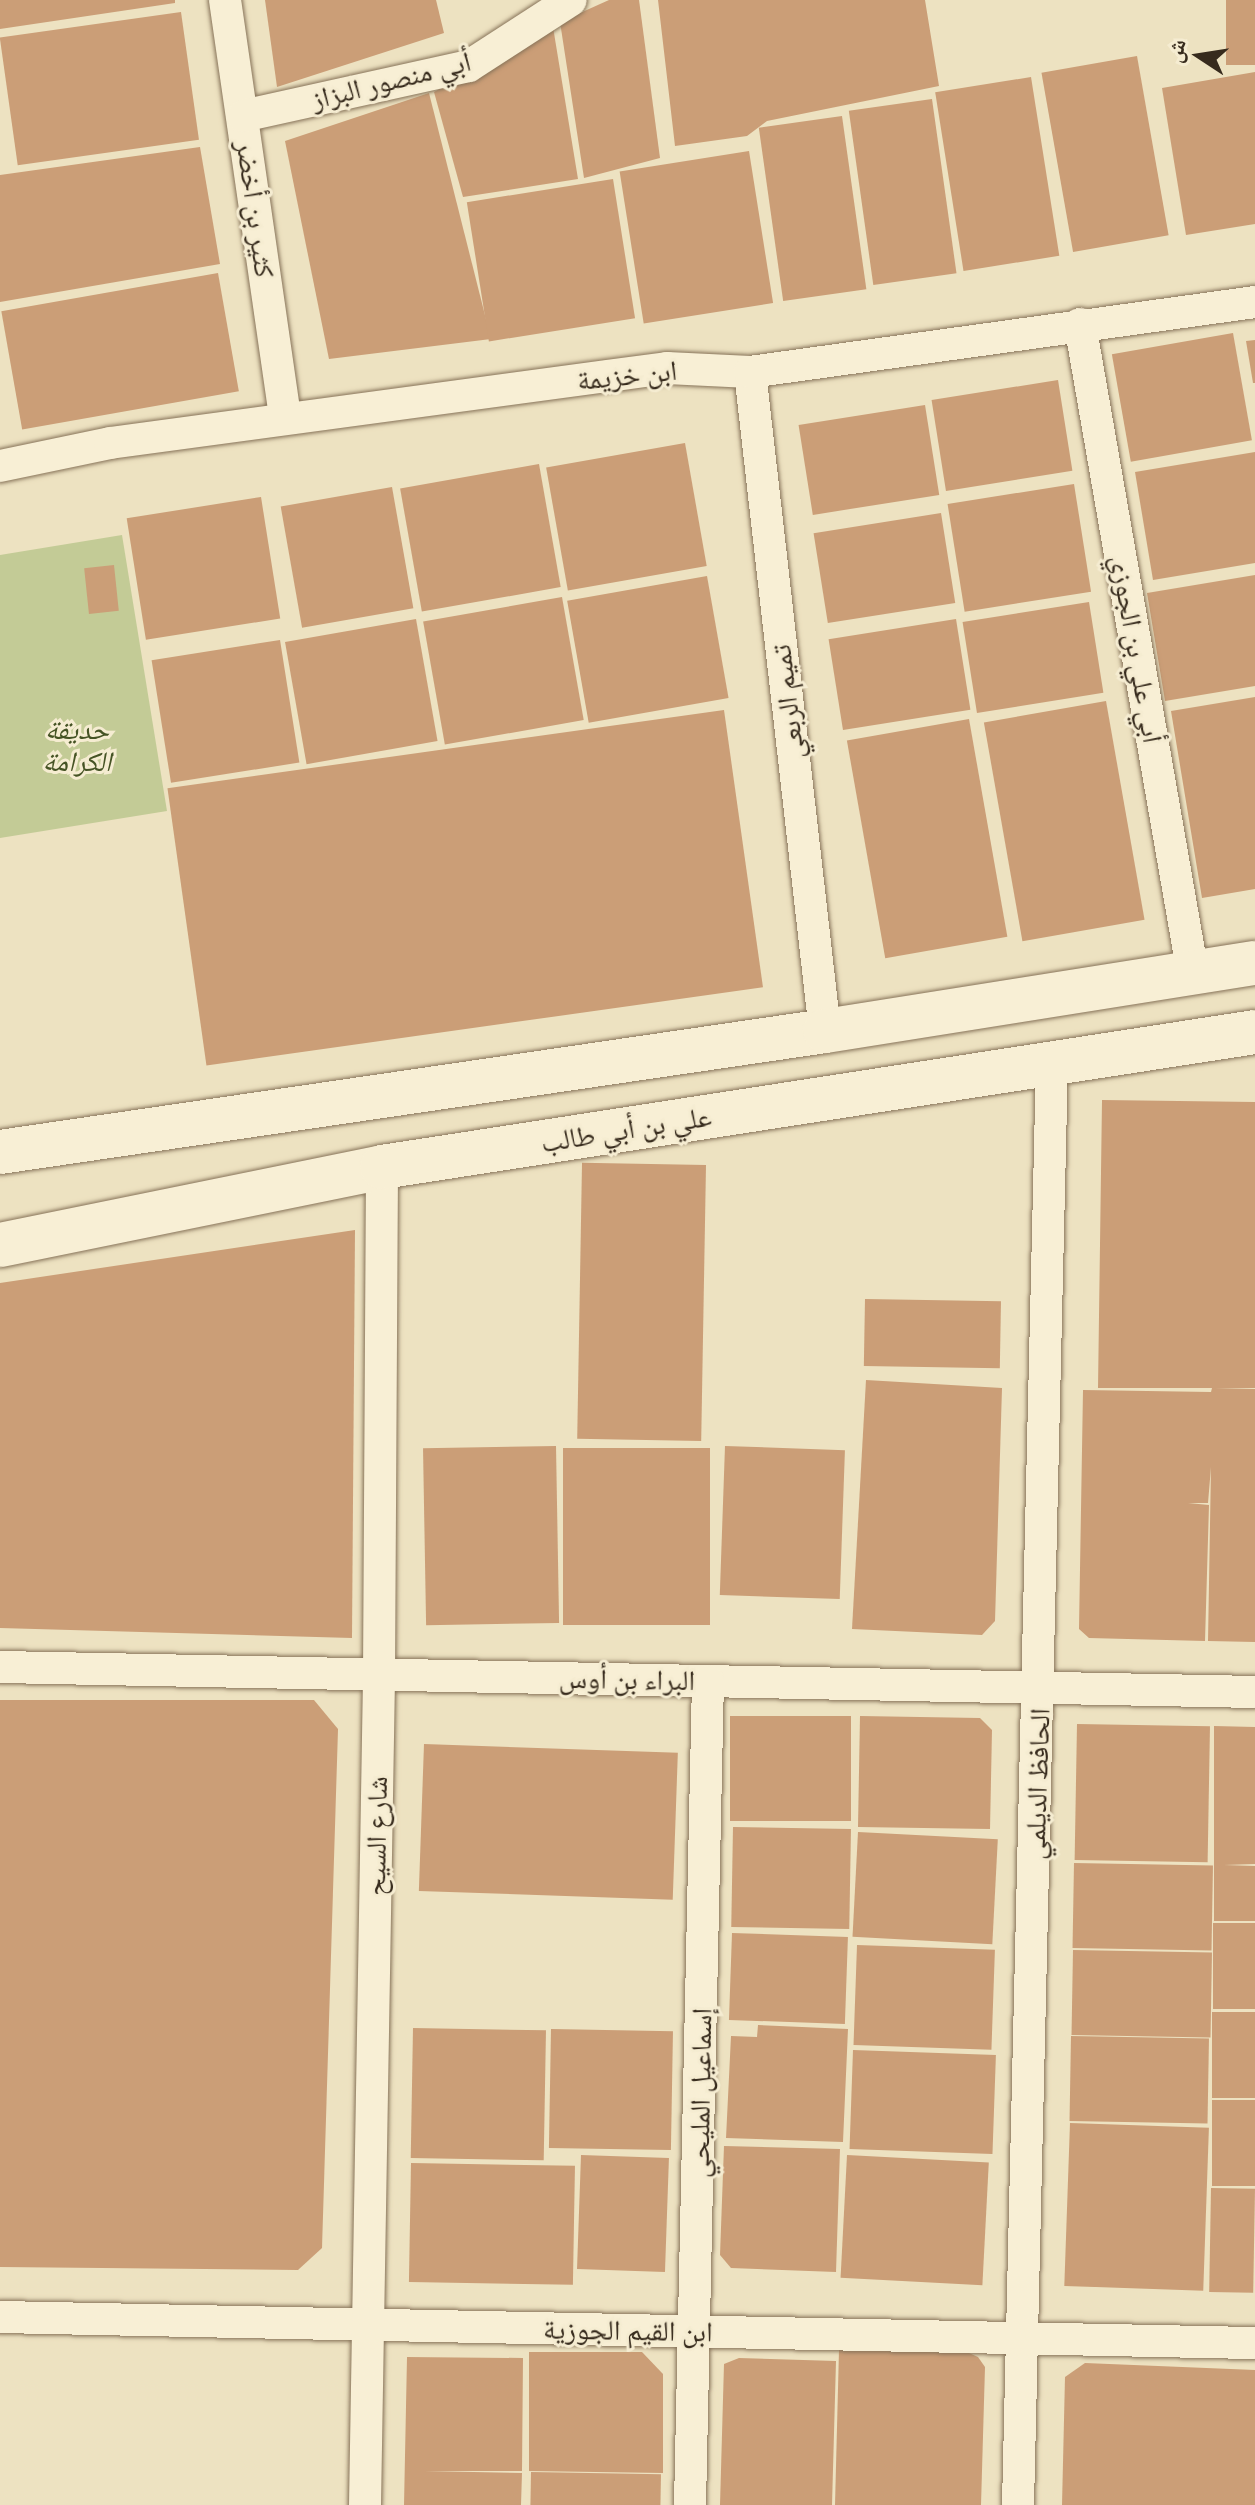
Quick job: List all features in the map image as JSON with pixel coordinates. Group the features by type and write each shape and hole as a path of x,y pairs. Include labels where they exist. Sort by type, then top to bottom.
{"main road":[{"path":"0,1152 825,1031 1255,963"},
{"name":"علي بن أبي طالب","path":"0,1245 382,1167 1255,1032"}],"street":[{"name":"كثير بن أخضر","path":"225,0 285,418"},
{"name":"أبي منصور البزاز","path":"243,116 469,66 571,0"},
{"name":"ابن خزيمة","path":"0,466 110,443 667,368 750,372 1255,302"},
{"name":"أبي علي بن الجوزي","path":"1080,324 1193,974"},
{"name":"تميم الربعي","path":"750,372 825,1031"},
{"name":"الحافظ الديلمي","path":"1018,2505 1052,1063"},
{"name":"شارع السيح","path":"365,2505 379,1674 382,1167"},
{"name":"البراء بن أوس","path":"0,1667 1255,1692"},
{"name":"إسماعيل المليحي","path":"690,2505 708,1681"},
{"name":"ابن القيم الجوزية","path":"0,2317 1255,2343"}],"green space":[{"name":"حديقة الكرامة","path":"122,535 167,811 0,838 0,555"}],"building":[{"path":"0,0 175,0 175,3 0,29"},
{"path":"265,0 436,0 444,33 277,87"},
{"path":"609,0 639,0 660,158 584,178 560,22"},
{"path":"658,0 925,0 939,86 767,121 747,136 675,146"},
{"path":"1226,0 1255,0 1255,65 1226,65"},
{"path":"181,12 199,140 18,165 0,37"},
{"path":"553,27 578,179 463,197 434,92"},
{"path":"1137,56 1169,235 1073,252 1041,73"},
{"path":"1255,72 1255,224 1186,235 1162,88"},
{"path":"1031,77 1059,256 964,271 935,92"},
{"path":"429,93 491,339 329,359 285,141"},
{"path":"932,99 956,273 873,285 849,111"},
{"path":"842,116 866,289 783,301 759,128"},
{"path":"200,147 220,264 0,302 0,175"},
{"path":"749,151 773,303 644,324 620,171"},
{"path":"613,179 635,318 489,341 467,202"},
{"path":"218,273 239,391 22,429 1,311"},
{"path":"1233,333 1252,440 1131,462 1112,354"},
{"path":"1255,340 1255,383 1253,383 1246,341"},
{"path":"1058,380 1072,471 946,491 932,400"},
{"path":"925,405 939,495 813,515 799,425"},
{"path":"685,443 707,566 568,591 546,467"},
{"path":"1255,452 1255,563 1153,580 1135,472"},
{"path":"539,464 561,587 422,612 400,488"},
{"path":"1074,484 1091,592 965,612 948,504"},
{"path":"392,487 413,608 302,628 281,507"},
{"path":"261,497 280,618 146,640 127,518"},
{"path":"941,513 955,603 828,623 814,533"},
{"path":"114,565 119,611 89,614 84,568"},
{"path":"1255,575 1255,686 1165,701 1147,593"},
{"path":"707,576 729,698 589,723 567,601"},
{"path":"562,597 584,720 445,745 423,621"},
{"path":"1089,602 1103,693 977,713 963,622"},
{"path":"416,619 438,741 307,764 285,642"},
{"path":"956,619 970,710 843,730 829,639"},
{"path":"280,640 299,762 171,783 152,660"},
{"path":"1255,697 1255,889 1202,898 1171,711"},
{"path":"1106,701 1145,920 1022,941 984,723"},
{"path":"724,710 763,987 206,1065 167,788"},
{"path":"969,719 1007,937 885,958 847,741"},
{"path":"1102,1100 1255,1102 1255,1388 1215,1389 1255,1389 1255,1642 1208,1641 1211,1467 1208,1503 1188,1503 1209,1505 1205,1641 1089,1638 1079,1629 1083,1390 1211,1392 1212,1388 1098,1388"},
{"path":"582,1163 706,1165 701,1441 577,1439"},
{"path":"355,1230 352,1638 0,1628 0,1283"},
{"path":"865,1299 1001,1301 1000,1368 864,1366"},
{"path":"866,1380 1002,1388 995,1621 982,1635 852,1629"},
{"path":"556,1446 559,1623 426,1625 423,1448"},
{"path":"725,1446 845,1450 840,1599 720,1595"},
{"path":"563,1448 710,1448 710,1625 563,1625"},
{"path":"0,1700 314,1700 338,1729 322,2248 298,2270 0,2267"},
{"path":"730,1716 851,1716 851,1821 730,1821"},
{"path":"860,1716 980,1718 992,1730 990,1829 858,1827"},
{"path":"1077,1724 1210,1726 1208,1862 1075,1860"},
{"path":"1214,1726 1255,1727 1255,1864 1224,1865 1255,1866 1255,1921 1214,1921"},
{"path":"424,1744 678,1753 673,1900 419,1891"},
{"path":"733,1827 851,1829 849,1929 731,1927"},
{"path":"858,1832 998,1839 992,1944 853,1937"},
{"path":"1074,1863 1213,1865 1211,1950 1073,1948"},
{"path":"1213,1923 1255,1923 1255,2009 1213,2009"},
{"path":"732,1933 848,1937 845,2024 729,2020"},
{"path":"857,1945 995,1950 991,2050 854,2045"},
{"path":"1073,1950 1212,1952 1210,2037 1072,2035"},
{"path":"1212,2012 1255,2012 1255,2098 1212,2098"},
{"path":"758,2025 848,2029 843,2142 726,2138 731,2036 757,2037"},
{"path":"413,2028 546,2030 544,2160 411,2158"},
{"path":"551,2029 673,2031 671,2150 549,2148"},
{"path":"1071,2036 1209,2038 1207,2123 1070,2121"},
{"path":"853,2050 996,2055 992,2154 850,2149"},
{"path":"1212,2100 1255,2100 1255,2186 1212,2186"},
{"path":"1070,2123 1209,2128 1203,2291 1064,2286"},
{"path":"724,2146 840,2149 836,2272 731,2268 720,2255"},
{"path":"581,2155 669,2158 665,2272 577,2269"},
{"path":"847,2155 989,2162 982,2285 841,2278"},
{"path":"411,2163 575,2166 573,2285 409,2282"},
{"path":"1211,2188 1255,2189 1253,2293 1209,2292"},
{"path":"839,2350 969,2353 978,2357 985,2367 981,2505 835,2505"},
{"path":"529,2352 642,2352 663,2374 663,2473 529,2471"},
{"path":"407,2357 523,2358 522,2471 424,2471 522,2473 521,2505 404,2505"},
{"path":"739,2358 836,2361 832,2505 720,2505 724,2364"},
{"path":"1085,2363 1255,2370 1255,2505 1062,2505 1065,2377"},
{"path":"531,2472 661,2474 660,2505 530,2505"}]}
